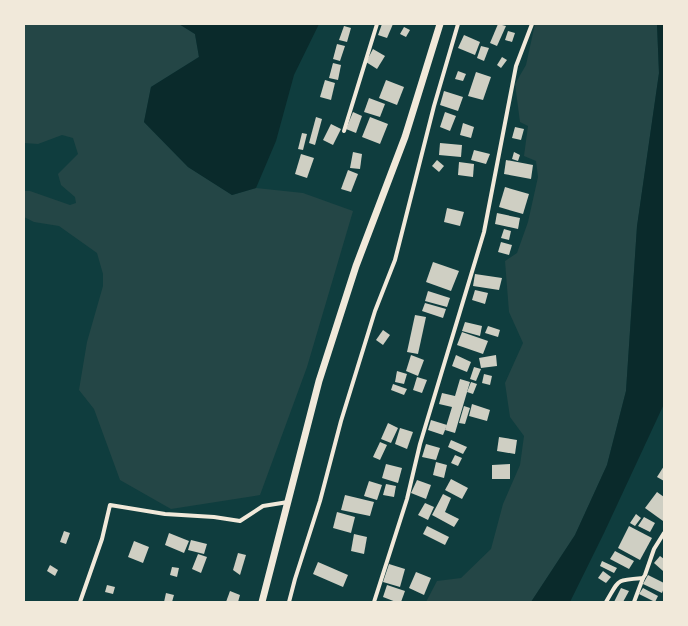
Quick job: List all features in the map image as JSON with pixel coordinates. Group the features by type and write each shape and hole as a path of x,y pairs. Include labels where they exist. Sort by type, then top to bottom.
{"street":[{"path":"344,131 377,24"},
{"path":"262,602 318,380 356,266 404,137 440,24"},
{"path":"289,602 320,501 341,421 366,338 375,310 395,260 434,106 458,24"},
{"path":"374,602 407,499 420,444 484,232 516,66 532,24"},
{"path":"80,602 102,539 110,506 164,514 214,517 240,521 263,506 288,502"},
{"path":"634,602 654,549 664,533"},
{"path":"606,602 618,582 622,579 643,578"}],"shaded area":[{"path":"24,24 179,24 195,34 199,57 151,87 144,122 188,167 232,195 256,188 303,193 353,211 307,367 260,495 171,509 120,480 94,409 79,390 87,342 103,286 103,274 97,253 59,226 34,222 24,217 24,191 30,191 70,205 76,203 75,197 61,185 58,174 78,154 73,138 62,135 38,144 24,143"},
{"path":"179,24 319,24 294,75 276,141 256,188 232,195 188,167 144,122 151,87 199,57 195,34"},
{"path":"535,24 657,24 659,73 637,227 626,391 607,465 575,535 531,602 426,602 437,581 461,578 491,549 503,504 520,465 524,436 510,417 505,383 523,343 509,312 505,261 517,253 528,222 538,177 536,161 524,156 528,126 520,122 515,84 526,65"},
{"path":"657,24 664,24 664,404 570,602 531,602 575,535 607,465 626,391 637,226 659,73"}],"building":[{"path":"382,24 393,24 387,38 378,35"},
{"path":"498,24 506,26 497,46 490,43"},
{"path":"344,26 351,28 347,42 339,40"},
{"path":"404,27 410,30 406,37 400,34"},
{"path":"508,31 515,33 512,42 505,40"},
{"path":"464,35 480,42 475,55 458,48"},
{"path":"337,44 345,46 340,61 333,59"},
{"path":"481,46 489,48 484,61 477,58"},
{"path":"373,49 385,56 377,69 366,62"},
{"path":"502,57 507,60 501,68 497,65"},
{"path":"333,63 341,65 338,80 329,78"},
{"path":"458,71 466,74 463,81 455,79"},
{"path":"476,72 491,77 483,100 468,96"},
{"path":"325,80 335,83 331,100 320,97"},
{"path":"386,80 404,87 397,105 379,98"},
{"path":"444,91 463,97 458,111 440,105"},
{"path":"369,98 385,104 380,117 364,112"},
{"path":"353,112 362,116 356,133 346,129"},
{"path":"445,112 456,116 450,131 440,127"},
{"path":"316,117 322,119 315,145 309,143"},
{"path":"370,117 388,124 380,144 362,137"},
{"path":"463,123 474,127 471,138 460,135"},
{"path":"331,124 341,129 333,145 323,140"},
{"path":"515,127 524,129 521,140 512,138"},
{"path":"302,133 307,134 303,150 298,149"},
{"path":"440,143 462,145 461,157 439,155"},
{"path":"474,150 490,154 486,164 471,160"},
{"path":"353,152 362,154 360,169 350,168"},
{"path":"514,152 520,155 518,161 512,159"},
{"path":"301,154 314,158 307,178 295,174"},
{"path":"437,160 444,166 439,172 432,166"},
{"path":"506,160 533,165 531,179 504,174"},
{"path":"459,162 474,164 473,177 458,175"},
{"path":"348,170 358,174 351,192 341,189"},
{"path":"505,187 529,194 523,214 499,207"},
{"path":"447,208 464,212 460,226 444,222"},
{"path":"497,213 520,218 518,229 495,224"},
{"path":"504,229 511,231 509,240 501,238"},
{"path":"501,242 512,245 509,255 498,252"},
{"path":"433,262 459,271 451,291 426,282"},
{"path":"475,274 502,278 499,290 473,286"},
{"path":"475,290 488,293 485,304 472,300"},
{"path":"428,291 450,298 447,307 425,301"},
{"path":"425,303 446,309 443,318 422,311"},
{"path":"415,315 426,317 418,354 407,352"},
{"path":"465,322 482,326 480,336 462,331"},
{"path":"488,326 500,330 498,337 485,333"},
{"path":"383,330 390,335 383,345 376,340"},
{"path":"462,332 488,341 483,354 457,345"},
{"path":"411,355 424,360 418,376 406,371"},
{"path":"456,355 471,362 467,372 452,366"},
{"path":"496,355 497,366 481,368 479,358"},
{"path":"474,367 481,369 476,381 470,379"},
{"path":"397,371 407,374 404,384 395,382"},
{"path":"484,374 492,376 490,385 482,383"},
{"path":"417,377 427,380 422,393 413,390"},
{"path":"460,379 470,382 455,433 445,430 452,407 439,404 442,393 455,396"},
{"path":"471,382 477,384 473,394 467,392"},
{"path":"393,384 407,389 404,395 391,390"},
{"path":"472,404 490,410 487,421 469,416"},
{"path":"464,406 470,408 465,424 459,423"},
{"path":"431,420 447,425 443,435 428,430"},
{"path":"388,423 398,428 391,443 381,439"},
{"path":"400,428 413,432 407,449 395,444"},
{"path":"499,437 517,440 515,454 497,451"},
{"path":"451,440 467,447 463,454 448,447"},
{"path":"380,442 387,445 380,460 373,457"},
{"path":"426,444 440,448 436,460 422,457"},
{"path":"455,455 462,458 458,466 451,463"},
{"path":"436,462 447,465 444,478 433,475"},
{"path":"386,464 402,468 398,483 382,478"},
{"path":"510,464 510,479 492,479 492,465"},
{"path":"664,466 664,481 657,477"},
{"path":"451,479 468,488 462,499 445,490"},
{"path":"417,480 431,485 426,499 411,493"},
{"path":"369,481 382,485 377,500 364,496"},
{"path":"386,484 396,486 394,497 383,495"},
{"path":"657,492 664,497 663,521 645,508"},
{"path":"443,494 451,498 445,512 459,519 454,527 432,515"},
{"path":"345,495 374,502 370,516 341,510"},
{"path":"425,503 434,507 428,520 418,515"},
{"path":"337,512 355,517 351,533 333,528"},
{"path":"636,514 641,518 635,526 630,523"},
{"path":"644,517 655,523 650,532 638,526"},
{"path":"427,526 449,537 445,545 423,534"},
{"path":"629,526 652,538 640,560 618,548"},
{"path":"64,531 70,533 66,544 60,542"},
{"path":"169,533 189,541 184,553 165,545"},
{"path":"354,534 367,537 364,554 351,551"},
{"path":"191,540 207,544 204,554 188,550"},
{"path":"134,541 149,547 143,563 128,557"},
{"path":"615,551 634,561 629,569 610,559"},
{"path":"238,553 246,555 240,575 233,570"},
{"path":"198,554 207,557 201,573 192,569"},
{"path":"660,556 664,559 663,571 654,563"},
{"path":"602,561 617,568 614,573 600,566"},
{"path":"318,562 348,575 343,587 313,574"},
{"path":"389,564 405,569 400,587 383,582"},
{"path":"50,565 58,570 55,576 47,571"},
{"path":"172,567 179,568 177,577 170,575"},
{"path":"603,571 611,577 606,583 598,578"},
{"path":"416,572 431,578 424,595 409,588"},
{"path":"648,575 664,583 662,593 643,584"},
{"path":"107,585 115,587 113,594 105,592"},
{"path":"387,585 405,591 401,602 396,602 383,597"},
{"path":"621,588 629,591 623,602 614,602"},
{"path":"643,588 658,596 655,602 639,594"},
{"path":"230,591 240,595 238,602 226,602"},
{"path":"166,593 174,595 172,602 164,602"}]}
